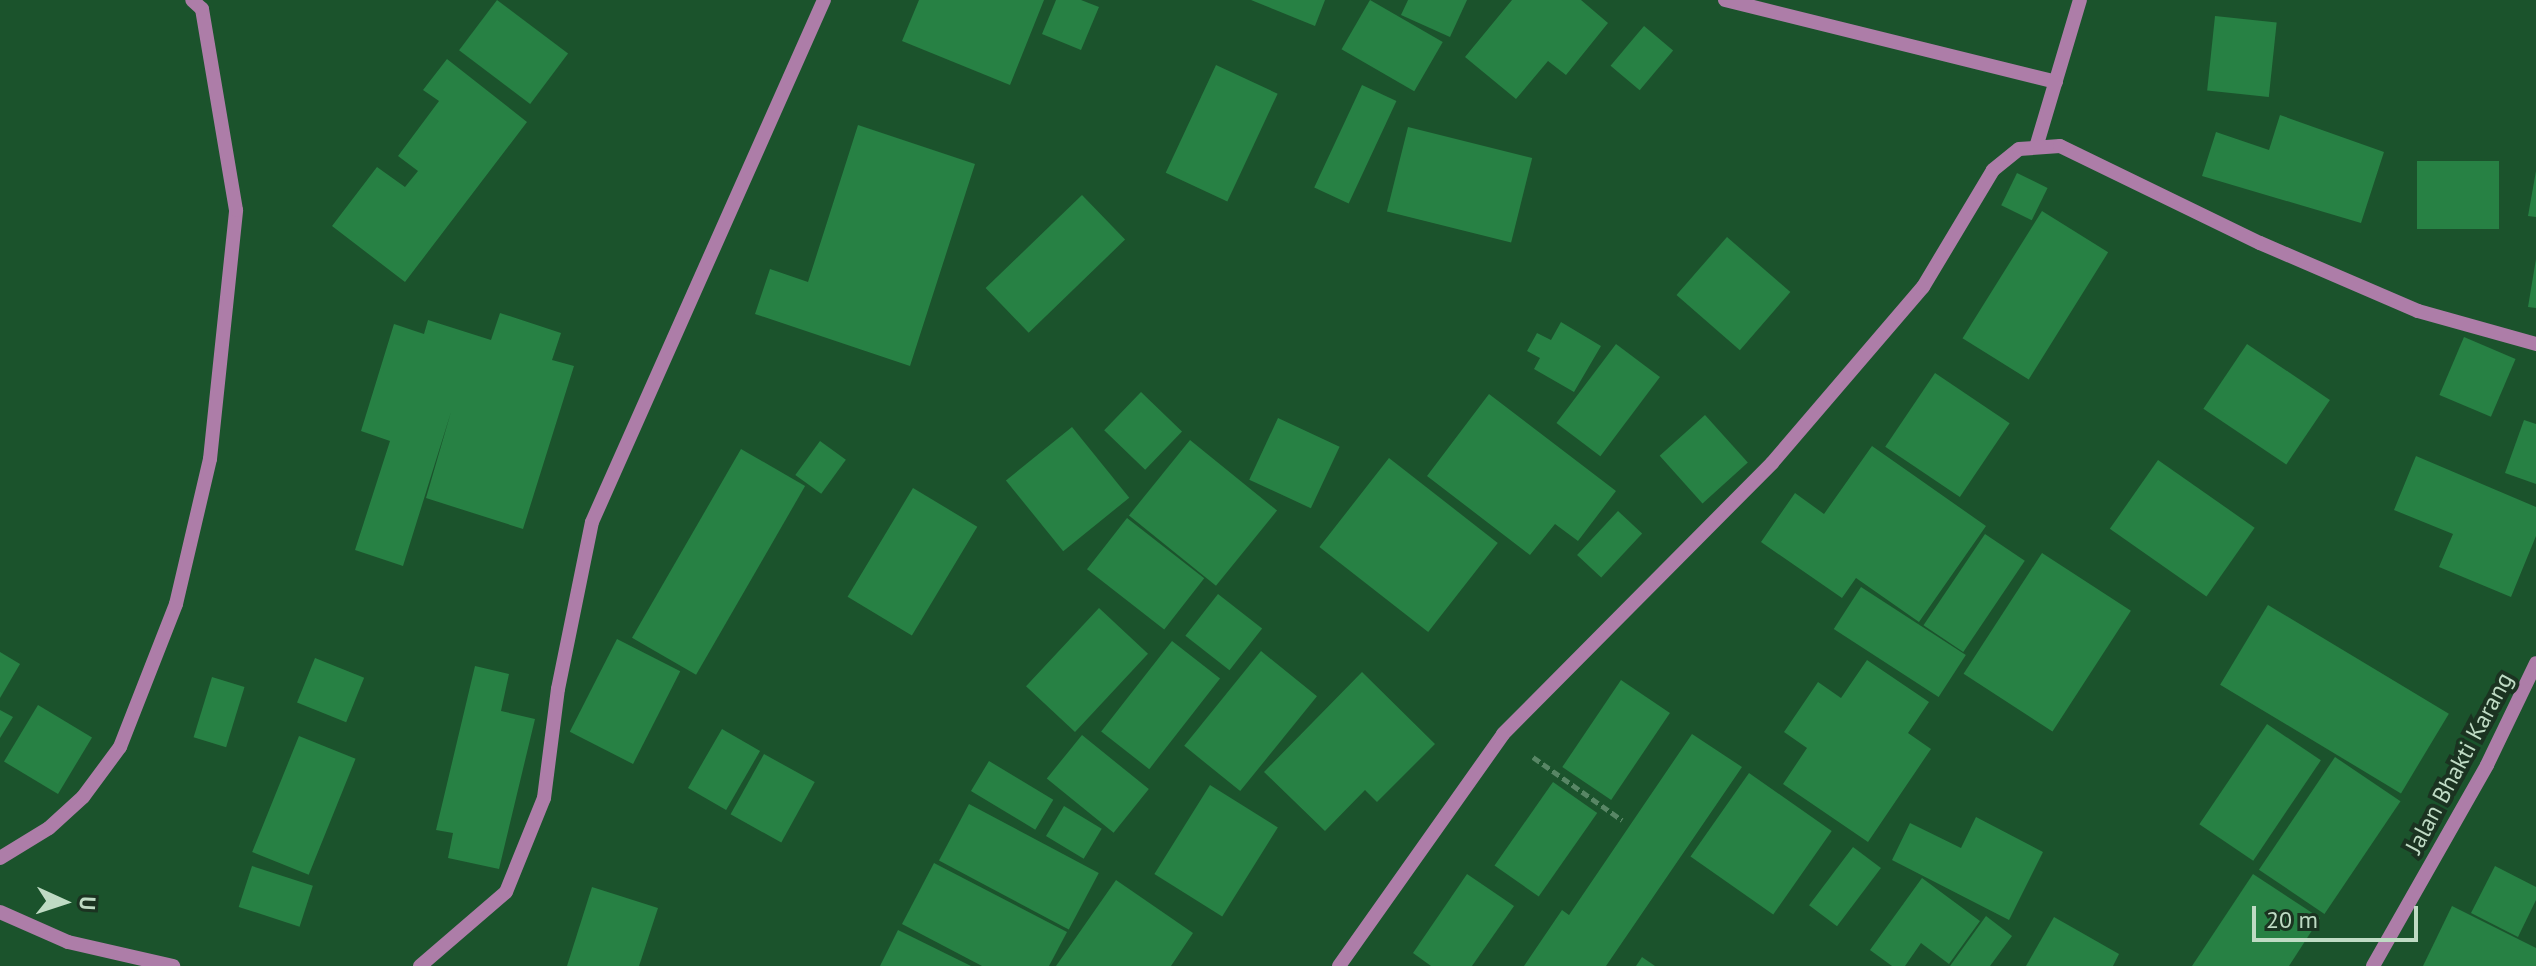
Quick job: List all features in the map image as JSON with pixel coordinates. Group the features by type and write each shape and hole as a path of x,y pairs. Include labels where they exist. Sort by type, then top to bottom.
{"street":[{"path":"0,858 49,828 83,797 120,747 176,604 210,459 236,210 202,9 192,0"},
{"path":"420,966 506,892 544,798 558,689 592,522 824,0"},
{"path":"1725,0 2056,82"},
{"path":"2037,144 2080,0"},
{"path":"1339,966 1503,734 1772,463 1923,287 1993,170 2019,149 2037,144 2060,146 2260,243 2418,311 2536,344"},
{"name":"Jalan Bhakti Karang","path":"2373,966 2487,765 2536,663"},
{"path":"0,912 68,942 173,966"}],"path":[{"path":"1503,734 1622,820"}],"building":[{"path":"497,0 568,54 530,104 459,50"},
{"path":"919,0 1044,0 1010,85 902,41"},
{"path":"1056,0 1081,0 1099,7 1081,50 1042,34"},
{"path":"1251,0 1325,0 1315,26"},
{"path":"1370,0 1443,42 1414,91 1342,49"},
{"path":"1408,0 1467,0 1450,37 1401,15"},
{"path":"1512,0 1581,0 1608,23 1566,75 1548,61 1516,99 1465,57"},
{"path":"2215,16 2277,22 2269,97 2207,91"},
{"path":"1644,26 1673,50 1640,90 1611,66"},
{"path":"447,59 527,122 405,282 332,226 377,167 405,187 418,171 398,156 439,101 423,90"},
{"path":"1216,65 1278,94 1227,202 1166,173"},
{"path":"1362,85 1396,101 1349,203 1314,187"},
{"path":"2280,115 2384,152 2361,223 2202,176 2216,132 2269,150"},
{"path":"858,125 975,164 910,366 755,314 770,269 808,282"},
{"path":"1408,127 1532,158 1511,242 1387,211"},
{"path":"2417,161 2499,161 2499,229 2417,229"},
{"path":"2536,171 2536,217 2528,216"},
{"path":"2017,173 2048,188 2032,220 2001,205"},
{"path":"1082,195 1125,240 1029,333 986,288"},
{"path":"2042,211 2108,252 2029,380 1963,338"},
{"path":"1727,237 1790,292 1740,350 1676,295"},
{"path":"2536,259 2536,308 2528,307"},
{"path":"500,313 561,333 552,360 574,366 523,529 426,498 451,412 403,566 355,550 390,441 361,431 394,324 424,334 428,320 491,340"},
{"path":"1561,322 1601,346 1574,392 1534,369 1540,358 1527,351 1537,333 1551,340"},
{"path":"2464,337 2516,359 2491,417 2439,395"},
{"path":"1616,344 1660,377 1600,456 1556,423"},
{"path":"2247,344 2330,400 2286,465 2203,409"},
{"path":"1935,373 2010,423 1960,497 1885,447"},
{"path":"1141,392 1182,432 1145,470 1104,430"},
{"path":"1489,394 1616,491 1578,541 1555,524 1530,555 1427,476"},
{"path":"1705,415 1748,463 1702,503 1660,456"},
{"path":"1278,418 1340,447 1311,508 1249,480"},
{"path":"2524,420 2536,424 2536,484 2505,473"},
{"path":"1072,427 1129,498 1063,551 1006,480"},
{"path":"1190,440 1277,510 1216,586 1129,515"},
{"path":"820,441 846,460 821,494 795,475"},
{"path":"1872,446 1986,526 1919,622 1856,578 1842,598 1761,542 1795,493 1824,514"},
{"path":"741,449 805,486 696,675 632,638"},
{"path":"2416,456 2536,507 2536,536 2511,597 2439,567 2453,534 2394,510"},
{"path":"1389,458 1498,543 1428,632 1319,547"},
{"path":"2158,460 2255,528 2206,596 2110,529"},
{"path":"913,488 977,527 912,635 848,597"},
{"path":"1618,511 1642,534 1601,577 1577,555"},
{"path":"1127,518 1204,578 1164,630 1087,569"},
{"path":"1985,534 2025,561 1963,652 1923,625"},
{"path":"2042,553 2131,611 2052,732 1964,674"},
{"path":"1861,587 1966,655 1939,697 1834,629"},
{"path":"1218,594 1262,628 1229,670 1185,636"},
{"path":"2268,605 2449,714 2401,793 2220,685"},
{"path":"1099,608 1148,654 1075,732 1026,686"},
{"path":"617,639 680,671 633,764 570,732"},
{"path":"1172,641 1220,679 1149,769 1101,732"},
{"path":"1261,651 1317,696 1240,791 1184,746"},
{"path":"0,652 20,664 0,698"},
{"path":"315,658 364,678 346,722 297,703"},
{"path":"1867,660 1929,702 1908,733 1931,749 1868,842 1783,784 1807,748 1784,732 1818,682 1841,698"},
{"path":"475,666 509,674 501,711 535,719 499,869 448,858 453,833 436,830"},
{"path":"1362,672 1435,744 1377,802 1365,790 1325,831 1264,772"},
{"path":"212,677 245,687 226,747 194,737"},
{"path":"1621,680 1670,713 1611,800 1562,767"},
{"path":"38,705 92,737 58,794 4,762"},
{"path":"0,710 13,717 0,738"},
{"path":"2267,724 2321,760 2253,861 2199,824"},
{"path":"722,729 760,751 726,810 688,788"},
{"path":"1692,734 1742,767 1606,966 1524,966 1562,910 1569,915"},
{"path":"1082,735 1149,789 1114,833 1047,779"},
{"path":"299,736 356,759 309,875 252,852"},
{"path":"764,754 815,782 781,842 731,814"},
{"path":"2335,757 2400,801 2324,914 2259,870"},
{"path":"989,761 1053,800 1035,830 971,791"},
{"path":"1749,773 1832,831 1773,914 1690,857"},
{"path":"1553,782 1597,813 1539,897 1494,866"},
{"path":"1210,785 1278,827 1222,916 1154,874"},
{"path":"969,804 1099,873 1069,930 939,861"},
{"path":"1064,806 1102,829 1084,859 1046,836"},
{"path":"1976,817 2043,852 2009,920 1892,860 1910,823 1961,848"},
{"path":"1853,847 1881,868 1837,926 1809,905"},
{"path":"934,863 1067,932 1049,966 982,966 902,924"},
{"path":"252,866 313,886 300,927 239,907"},
{"path":"2495,866 2536,887 2536,900 2518,937 2471,913"},
{"path":"1467,874 1514,906 1472,966 1431,966 1413,953"},
{"path":"2253,874 2320,918 2289,966 2192,966"},
{"path":"1922,878 1980,921 1949,964 1921,943 1905,966 1892,966 1870,950"},
{"path":"1116,880 1193,933 1171,966 1056,966"},
{"path":"592,887 658,908 639,966 567,966"},
{"path":"2452,906 2536,948 2536,966 2423,966"},
{"path":"1986,916 2012,936 1990,966 1950,966"},
{"path":"2054,917 2119,954 2113,966 2026,966"},
{"path":"898,930 971,966 880,966"},
{"path":"1642,957 1655,966 1636,966"}]}
